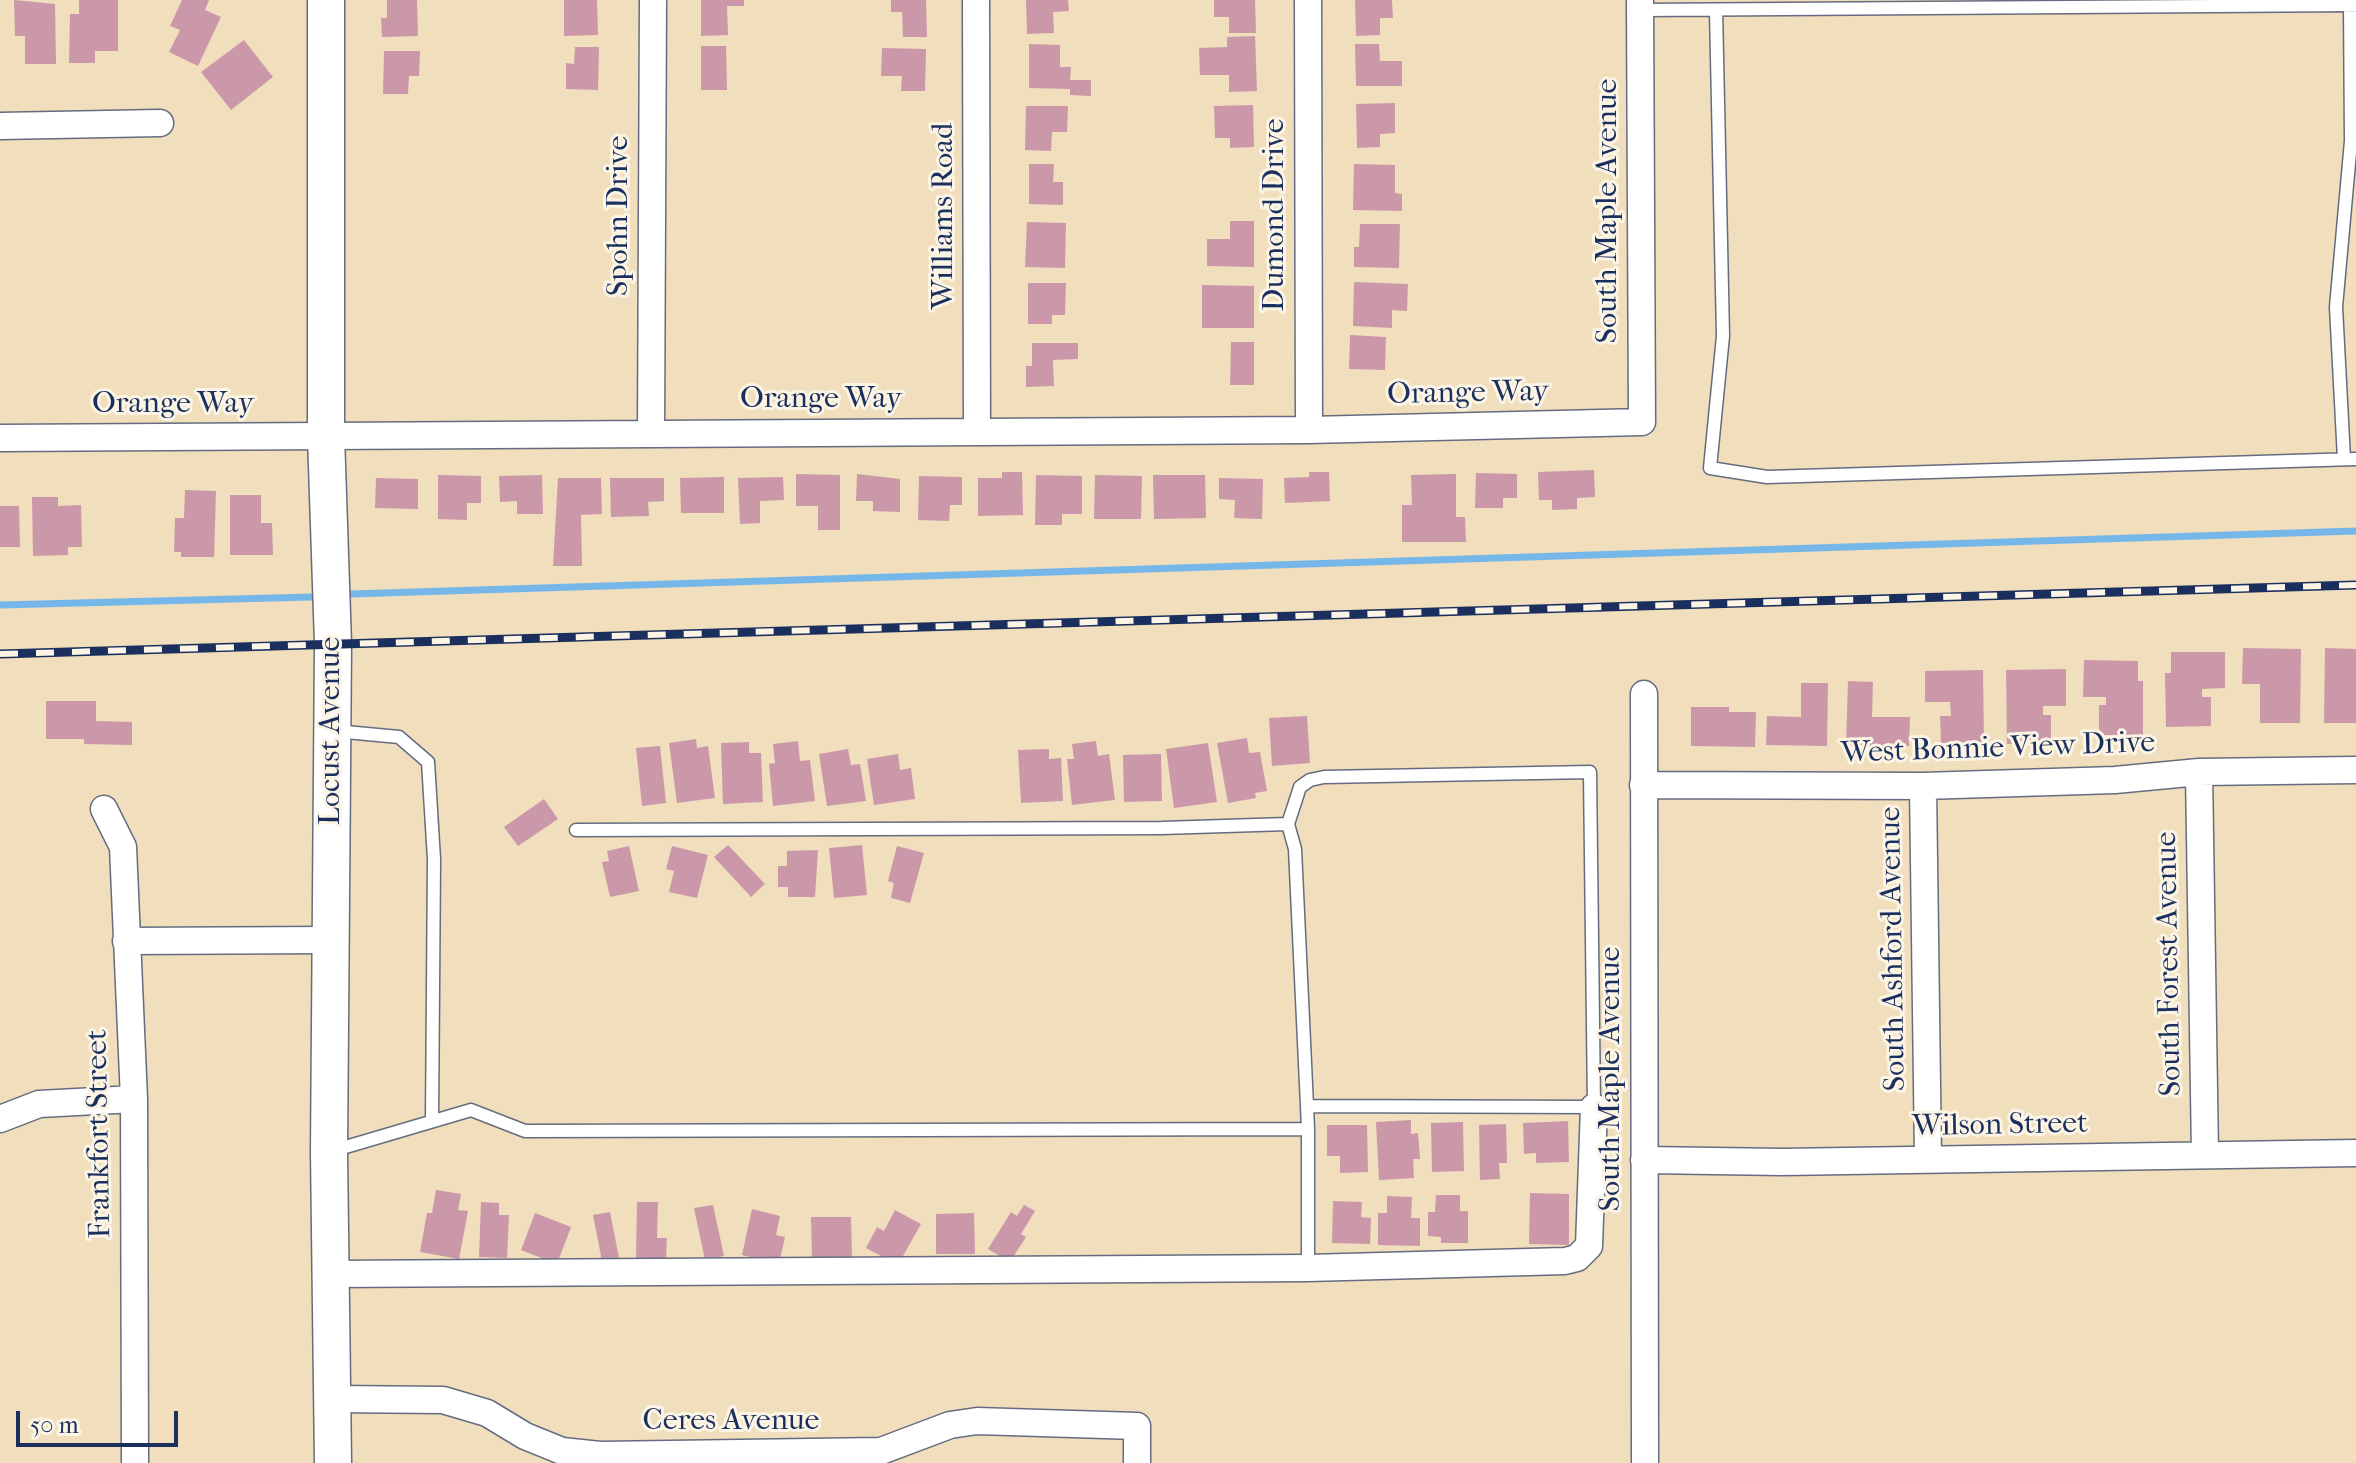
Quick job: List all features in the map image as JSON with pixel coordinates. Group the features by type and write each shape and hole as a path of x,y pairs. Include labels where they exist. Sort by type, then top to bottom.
{"street":[{"name":"Locust Avenue","path":"326,0 326,436 333,644 329,1152 333,1463"},
{"name":"Spohn Drive","path":"651,433 653,0"},
{"name":"Williams Road","path":"976,0 977,431"},
{"name":"Dumond Drive","path":"1308,0 1309,430"},
{"name":"South Maple Avenue","path":"1640,5 1642,422"},
{"path":"0,126 160,123"},
{"name":"Orange Way","path":"0,438 1309,430 1642,422"},
{"name":"South Maple Avenue","path":"1644,694 1645,1463"},
{"name":"West Bonnie View Drive","path":"1643,785 1923,786 2115,780 2199,772 2356,770"},
{"name":"South Forest Avenue","path":"2199,772 2205,1155"},
{"name":"South Ashford Avenue","path":"1923,786 1928,1159"},
{"name":"Frankfort Street","path":"104,809 123,847 134,1099 135,1463"},
{"path":"126,941 330,940"},
{"path":"0,1119 39,1104 134,1099"},
{"path":"331,1274 1308,1268 1577,1258 1589,1246 1590,1239 1594,1107"},
{"name":"Wilson Street","path":"1644,1160 2356,1153"},
{"name":"Ceres Avenue","path":"333,1399 443,1400 487,1413 525,1436 562,1451 600,1455 881,1451 950,1425 977,1421 1137,1426 1137,1463"}],"lane":[{"path":"1640,5 1716,10 2353,5 2351,141 2336,307 2350,459 1767,477 1710,468 1723,336 1716,10"},
{"path":"332,730 399,737 428,762 434,859 432,1120"},
{"path":"1307,1106 1594,1107 1590,772 1324,777 1310,780 1300,787 1288,824 1295,849 1307,1106 1308,1268"},
{"path":"576,830 1162,828 1288,824"},
{"path":"329,1152 471,1110 525,1131 1308,1129"}],"building":[{"path":"14,0 55,4 56,64 25,64 25,36 15,36"},
{"path":"79,0 118,0 118,51 95,51 95,63 69,63 70,14 79,14"},
{"path":"182,0 209,0 205,10 221,17 198,66 169,52 180,30 170,26"},
{"path":"387,0 417,0 418,36 382,37 381,18 387,18"},
{"path":"564,0 597,0 598,35 564,36"},
{"path":"701,0 744,0 744,6 727,6 728,35 701,36"},
{"path":"891,0 926,0 927,37 903,37 902,12 891,12"},
{"path":"1026,0 1068,0 1069,11 1053,12 1054,33 1027,34"},
{"path":"1214,0 1255,0 1256,33 1229,33 1229,17 1214,17"},
{"path":"1355,0 1392,0 1393,18 1380,18 1380,35 1356,36"},
{"path":"1255,36 1257,91 1229,92 1229,75 1200,75 1199,48 1227,47 1227,37"},
{"path":"244,40 273,77 231,110 201,72"},
{"path":"1029,44 1060,45 1060,67 1071,67 1070,80 1091,80 1091,96 1070,95 1070,89 1029,88"},
{"path":"1355,44 1379,44 1380,61 1402,61 1402,86 1356,86"},
{"path":"701,46 726,46 727,90 701,90"},
{"path":"575,47 599,47 598,90 566,89 566,63 574,64"},
{"path":"882,48 926,49 925,91 901,91 902,76 881,76"},
{"path":"384,51 420,51 419,76 409,76 408,94 383,94"},
{"path":"1395,103 1395,133 1380,134 1380,147 1357,148 1356,104"},
{"path":"1253,105 1254,147 1230,148 1230,138 1215,138 1214,106"},
{"path":"1026,106 1068,106 1067,132 1052,132 1051,151 1025,150"},
{"path":"1029,164 1054,164 1053,182 1063,182 1063,205 1029,204"},
{"path":"1354,164 1395,165 1395,193 1402,194 1402,211 1353,210"},
{"path":"1230,221 1254,221 1254,267 1207,266 1207,239 1230,239"},
{"path":"1027,222 1066,223 1065,268 1025,267"},
{"path":"1360,224 1400,224 1399,268 1354,267 1354,247 1359,247"},
{"path":"1354,282 1408,284 1407,311 1392,310 1392,328 1353,326"},
{"path":"1028,283 1066,283 1065,315 1052,315 1052,324 1028,324"},
{"path":"1202,285 1254,286 1254,328 1202,328"},
{"path":"1350,335 1386,337 1385,370 1349,369"},
{"path":"1231,342 1254,342 1254,385 1230,385"},
{"path":"1032,343 1078,343 1078,359 1053,360 1054,386 1026,387 1026,366 1032,366"},
{"path":"1594,470 1595,497 1577,498 1577,509 1552,510 1552,500 1539,500 1538,472"},
{"path":"1002,472 1022,472 1023,515 978,516 978,478 1002,478"},
{"path":"1309,472 1329,472 1330,501 1285,503 1284,478 1309,477"},
{"path":"1476,473 1517,474 1517,498 1503,498 1503,508 1475,508"},
{"path":"796,474 840,475 840,530 818,530 818,506 796,506"},
{"path":"857,474 900,479 900,512 873,511 873,501 856,501"},
{"path":"1456,474 1456,517 1465,517 1466,542 1402,542 1402,505 1412,505 1411,475"},
{"path":"438,475 481,476 481,503 467,503 467,520 438,519"},
{"path":"542,475 543,514 517,514 517,501 500,502 499,476"},
{"path":"1036,475 1082,476 1082,514 1062,514 1062,525 1035,525"},
{"path":"1095,475 1142,476 1141,519 1094,519"},
{"path":"1153,475 1205,475 1206,518 1154,519"},
{"path":"919,476 962,477 962,505 950,505 949,521 918,520"},
{"path":"724,477 724,513 681,513 680,478"},
{"path":"783,477 784,500 760,501 760,523 740,524 738,478"},
{"path":"376,478 418,479 418,509 375,508"},
{"path":"558,478 601,478 602,514 581,515 582,566 553,566"},
{"path":"610,478 664,478 664,501 648,502 649,516 611,517"},
{"path":"1219,478 1263,479 1262,519 1234,518 1235,500 1219,499"},
{"path":"185,490 216,491 214,557 181,557 181,552 174,552 175,518 184,518"},
{"path":"230,495 261,495 261,523 272,523 273,555 230,555"},
{"path":"32,497 58,497 58,506 81,505 82,547 68,547 68,555 33,556"},
{"path":"0,506 19,506 20,547 0,547"},
{"path":"2243,648 2301,649 2300,723 2260,723 2260,684 2242,684"},
{"path":"2325,648 2356,649 2356,723 2324,723"},
{"path":"2171,652 2225,652 2225,688 2202,689 2202,697 2211,697 2211,726 2166,727 2165,673 2171,673"},
{"path":"2084,660 2138,661 2138,681 2143,681 2143,735 2099,735 2099,705 2106,705 2106,697 2083,697"},
{"path":"2066,669 2066,706 2043,706 2043,715 2051,715 2051,743 2007,744 2006,670"},
{"path":"1983,670 1984,742 1941,743 1940,716 1951,716 1950,702 1925,702 1925,671"},
{"path":"1848,681 1873,682 1872,717 1910,717 1909,746 1846,745"},
{"path":"1801,683 1828,683 1827,746 1766,745 1767,716 1801,717"},
{"path":"46,701 96,701 96,721 132,722 132,745 84,744 84,739 46,739"},
{"path":"1691,707 1729,707 1729,712 1756,712 1755,747 1691,746"},
{"path":"1307,716 1310,763 1272,766 1269,718"},
{"path":"1247,738 1249,753 1260,752 1267,791 1255,793 1256,798 1228,803 1217,743"},
{"path":"696,739 697,748 708,746 715,798 677,803 669,743"},
{"path":"798,741 800,761 810,760 815,801 773,806 769,764 775,763 773,744"},
{"path":"1096,741 1098,756 1109,754 1115,800 1072,805 1067,759 1074,759 1072,744"},
{"path":"749,742 749,753 761,753 763,802 723,804 721,743"},
{"path":"1208,743 1217,802 1174,808 1166,749"},
{"path":"660,746 666,803 642,806 636,748"},
{"path":"848,749 851,765 860,764 866,801 827,806 819,754"},
{"path":"1049,749 1049,759 1061,758 1063,801 1021,803 1018,750"},
{"path":"898,754 900,770 911,768 915,799 874,805 867,759"},
{"path":"1161,754 1162,801 1124,802 1123,755"},
{"path":"544,799 558,819 518,846 504,827"},
{"path":"728,845 765,884 751,897 714,857"},
{"path":"862,845 867,895 834,898 829,848"},
{"path":"629,846 639,891 610,897 602,862 609,861 607,851"},
{"path":"672,846 708,855 697,898 669,892 674,871 666,869"},
{"path":"897,846 924,853 910,903 891,898 894,883 888,881"},
{"path":"818,850 815,897 788,897 788,887 778,887 778,866 787,866 787,851"},
{"path":"1411,1120 1411,1134 1418,1133 1420,1159 1413,1159 1414,1178 1379,1180 1376,1122"},
{"path":"1568,1121 1569,1162 1536,1163 1536,1153 1524,1154 1523,1123"},
{"path":"1463,1122 1464,1171 1432,1172 1431,1123"},
{"path":"1506,1124 1507,1163 1499,1163 1500,1179 1480,1180 1479,1125"},
{"path":"1327,1125 1367,1125 1368,1172 1340,1173 1340,1156 1327,1156"},
{"path":"436,1190 461,1194 458,1210 468,1211 459,1259 420,1252 427,1213 432,1213"},
{"path":"1530,1193 1569,1194 1569,1245 1529,1244"},
{"path":"1436,1195 1460,1195 1460,1211 1468,1211 1468,1243 1441,1243 1441,1237 1428,1236 1428,1212 1435,1212"},
{"path":"1387,1196 1412,1197 1411,1218 1420,1218 1420,1246 1378,1245 1378,1213 1387,1213"},
{"path":"1333,1201 1362,1202 1361,1217 1371,1218 1370,1244 1332,1243"},
{"path":"481,1202 499,1203 499,1215 509,1215 507,1258 479,1257"},
{"path":"637,1202 658,1202 657,1238 667,1238 666,1259 636,1258"},
{"path":"713,1205 724,1256 705,1260 694,1208"},
{"path":"1024,1205 1035,1211 1021,1234 1026,1237 1010,1262 988,1249 1011,1212 1017,1216"},
{"path":"752,1209 780,1216 776,1235 785,1237 779,1264 742,1255"},
{"path":"895,1210 921,1224 898,1265 866,1248 877,1227 884,1231"},
{"path":"610,1212 619,1258 602,1261 593,1215"},
{"path":"535,1213 571,1227 557,1264 521,1250"},
{"path":"974,1213 975,1254 936,1254 936,1214"},
{"path":"811,1217 851,1217 852,1258 812,1258"}],"waterway":[{"path":"351,594 2356,531"},
{"path":"0,605 312,597"}],"railway":[{"path":"0,654 2356,585"}]}
